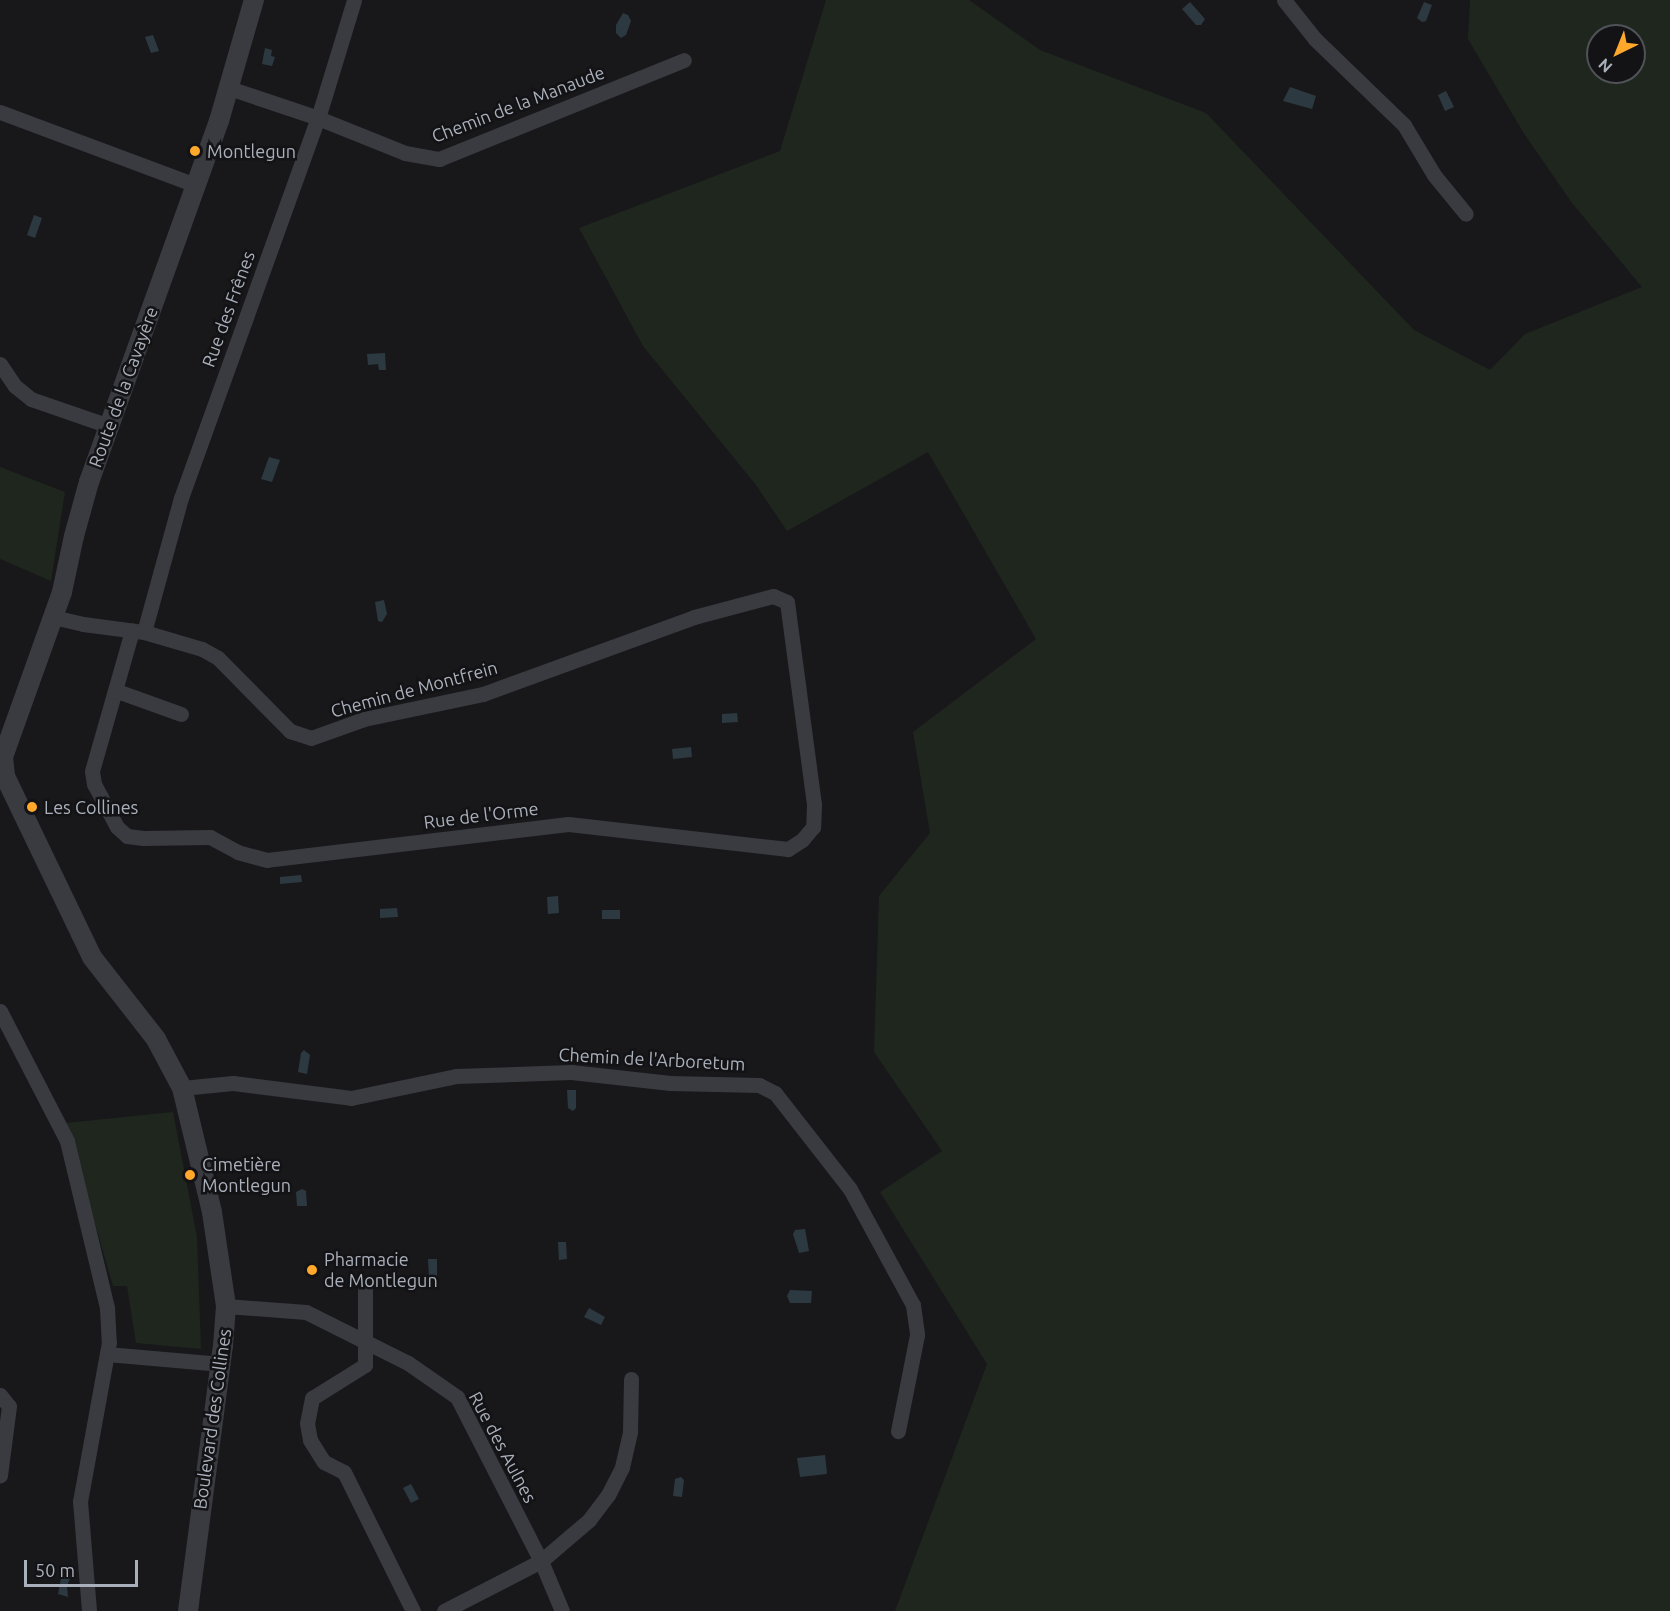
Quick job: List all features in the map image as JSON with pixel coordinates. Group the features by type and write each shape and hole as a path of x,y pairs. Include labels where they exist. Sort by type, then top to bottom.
{"street":[{"name":"Route de la Cavayère","path":"2,776 3,758 62,592 89,482 229,88 254,0"},
{"name":"Rue des Frênes","path":"138,632 181,498 318,118 354,0"},
{"path":"1284,0 1315,39 1404,125 1434,175 1466,214"},
{"name":"Chemin de la Manaude","path":"229,88 318,118 405,153 439,159 684,60"},
{"path":"0,112 195,185"},
{"path":"0,364 15,386 31,399 110,426"},
{"name":"Chemin de Montfrein","path":"53,617 138,632 202,649 218,658 290,731 311,738 364,719 483,694 694,617 773,596"},
{"name":"Rue de l'Orme","path":"138,632 92,771 94,784 117,827 128,836 143,838 210,837 238,852 267,860 568,825 788,849 802,840 813,827 814,804 787,602 773,596"},
{"path":"117,691 181,714"},
{"name":"Boulevard des Collines","path":"2,776 92,957 156,1039 182,1088 212,1212 226,1306 222,1364 204,1473 188,1611"},
{"path":"0,1011 67,1141 107,1308 109,1342 80,1501 89,1611"},
{"name":"Chemin de l'Arboretum","path":"182,1088 233,1083 351,1098 456,1076 572,1072 670,1083 759,1085 776,1093 850,1189 914,1305 917,1335 898,1431"},
{"path":"365,1291 365,1365 312,1398 307,1423 310,1440 324,1462 344,1472 413,1611"},
{"name":"Rue des Aulnes","path":"226,1306 270,1307 306,1312 408,1363 457,1397 541,1561 562,1611"},
{"path":"107,1354 222,1364"},
{"path":"444,1611 541,1561 589,1520 608,1495 622,1467 630,1431 631,1379"},
{"path":"0,1395 9,1406 0,1475"}],"shaded area":[{"path":"826,0 969,0 1040,50 1206,113 1414,330 1490,370 1525,334 1642,287 1572,203 1523,132 1468,39 1470,0 1670,0 1670,1611 895,1611 987,1364 880,1192 942,1151 874,1052 879,896 930,833 913,732 1036,639 928,452 787,531 756,485 643,346 579,228 780,151"},
{"path":"1190,2 1205,19 1201,25 1196,25 1182,9"},
{"path":"1424,2 1432,5 1426,21 1422,22 1417,18"},
{"path":"623,13 628,15 631,21 626,35 621,38 616,33 616,25"},
{"path":"153,35 159,51 151,53 145,37"},
{"path":"265,48 272,50 271,56 275,57 272,66 262,64"},
{"path":"1290,87 1316,96 1312,109 1283,101"},
{"path":"1446,91 1454,107 1445,111 1438,95"},
{"path":"34,215 42,218 35,238 27,235"},
{"path":"385,353 386,370 379,370 378,364 368,365 367,354"},
{"path":"269,457 280,460 272,482 261,479"},
{"path":"0,467 65,492 51,581 0,559"},
{"path":"384,600 387,614 382,622 378,621 375,602"},
{"path":"737,713 738,722 722,723 722,714"},
{"path":"691,747 692,757 673,759 672,749"},
{"path":"301,875 302,882 280,884 280,877"},
{"path":"558,896 559,913 548,914 547,897"},
{"path":"397,908 398,917 380,918 380,909"},
{"path":"602,910 620,910 620,919 602,919"},
{"path":"304,1050 310,1055 307,1074 298,1072 301,1053"},
{"path":"567,1090 576,1090 576,1108 573,1111 568,1108"},
{"path":"173,1112 197,1237 201,1349 136,1343 127,1286 113,1286 66,1123"},
{"path":"302,1189 306,1191 307,1206 297,1206 296,1192"},
{"path":"805,1229 809,1251 799,1253 793,1234 795,1230"},
{"path":"558,1242 566,1242 567,1259 559,1260"},
{"path":"428,1259 437,1259 437,1276 429,1276"},
{"path":"790,1290 812,1291 811,1303 790,1303 787,1296"},
{"path":"589,1308 605,1317 601,1325 584,1317"},
{"path":"825,1455 827,1474 800,1477 797,1458"},
{"path":"681,1477 684,1480 682,1497 673,1496 675,1479"},
{"path":"411,1484 419,1499 411,1503 403,1488"},
{"path":"71,1576 67,1586 68,1597 58,1594 61,1578"}],"place":[{"name":"Montlegun","path":"195,151"},
{"name":"Les Collines","path":"32,807"},
{"name":"Cimetière Montlegun","path":"190,1175"},
{"name":"Pharmacie de Montlegun","path":"312,1270"}]}
